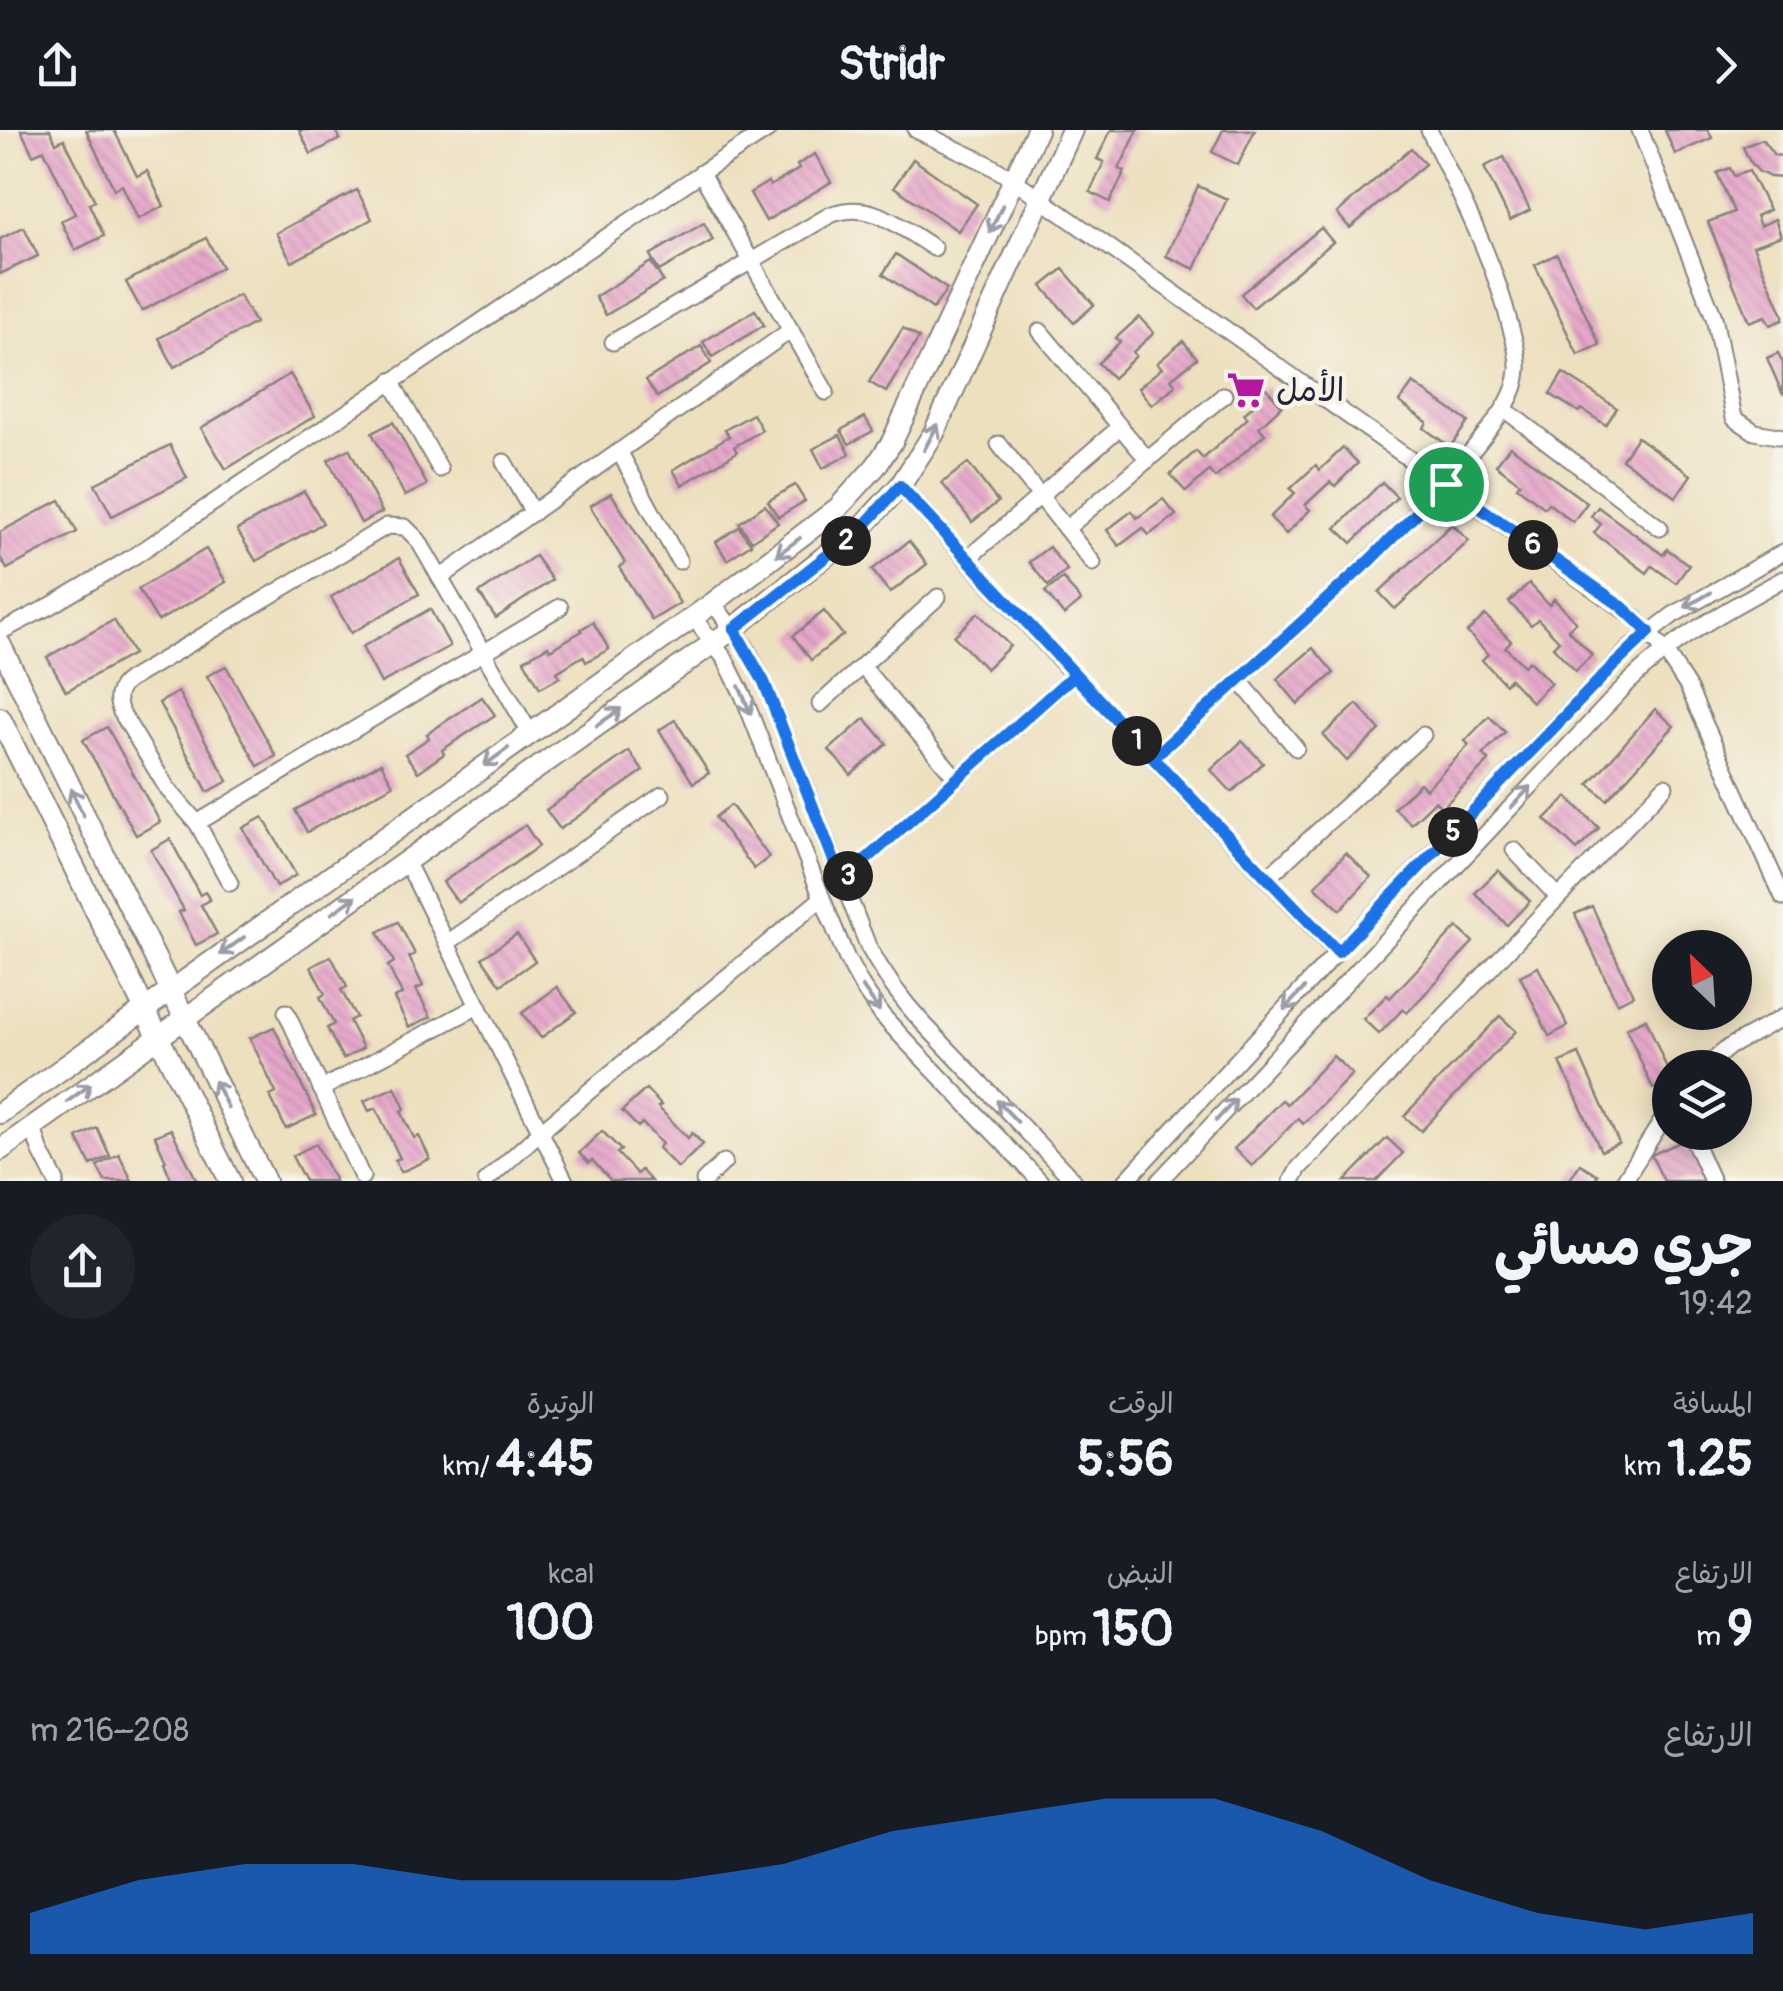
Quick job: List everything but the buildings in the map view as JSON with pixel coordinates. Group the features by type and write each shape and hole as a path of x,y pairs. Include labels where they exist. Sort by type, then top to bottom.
{"main road":[{"path":"0,1113 694,618 838,508 876,466 904,416 1037,130"},
{"path":"0,1150 734,629 862,528 900,486 934,433 1072,130"},
{"path":"0,644 265,1181"},
{"path":"0,718 230,1181"}],"street":[{"path":"0,632 136,555 768,130"},
{"path":"916,130 986,162 1014,180 1620,605 1649,632 1682,677 1783,898"},
{"path":"1153,758 1396,536 1446,484 1504,410 1514,390 1518,368 1507,315 1486,252 1429,130"},
{"path":"1640,130 1714,317 1734,418 1756,432 1783,437"},
{"path":"701,172 826,392"},
{"path":"614,342 842,210 856,209 882,216 934,248"},
{"path":"440,578 792,330"},
{"path":"1040,331 1148,460"},
{"path":"391,382 440,469"},
{"path":"1066,529 1224,395"},
{"path":"1504,410 1660,528"},
{"path":"967,560 1120,427"},
{"path":"999,444 1093,563"},
{"path":"619,452 679,561"},
{"path":"504,462 533,512"},
{"path":"900,486 1338,952"},
{"path":"230,883 197,823 167,788 121,712 117,698 123,684 387,526 396,525 412,532 530,733"},
{"path":"1126,1181 1338,952 1610,669 1673,615 1783,552"},
{"path":"1160,1181 1626,684 1664,650 1707,621 1783,579"},
{"path":"820,704 938,596"},
{"path":"714,603 764,682 868,946 883,973 901,999 1074,1181"},
{"path":"197,823 560,607"},
{"path":"694,618 714,643 743,695 822,898 863,988 882,1015 1040,1181"},
{"path":"862,666 957,779"},
{"path":"842,881 1074,675"},
{"path":"1239,680 1296,748"},
{"path":"1268,878 1423,734"},
{"path":"1292,1181 1299,1168 1383,1078 1664,786"},
{"path":"447,943 662,795"},
{"path":"1514,850 1558,897"},
{"path":"406,861 565,1181"},
{"path":"486,1181 822,898"},
{"path":"321,1089 478,1006"},
{"path":"286,1012 362,1177"},
{"path":"1725,1050 1783,1016"},
{"path":"33,1127 56,1181"},
{"path":"1624,1181 1652,1137"},
{"path":"1698,1150 1712,1181"},
{"path":"704,1181 724,1162"}],"place":[{"name":"الأمل","path":"1246,390"}],"route":[{"path":"1446,484 1396,536 1153,758 900,486 862,528 734,629 764,682 842,881 1074,675 1153,758 1338,952 1649,632 1620,605 1446,484"}]}
